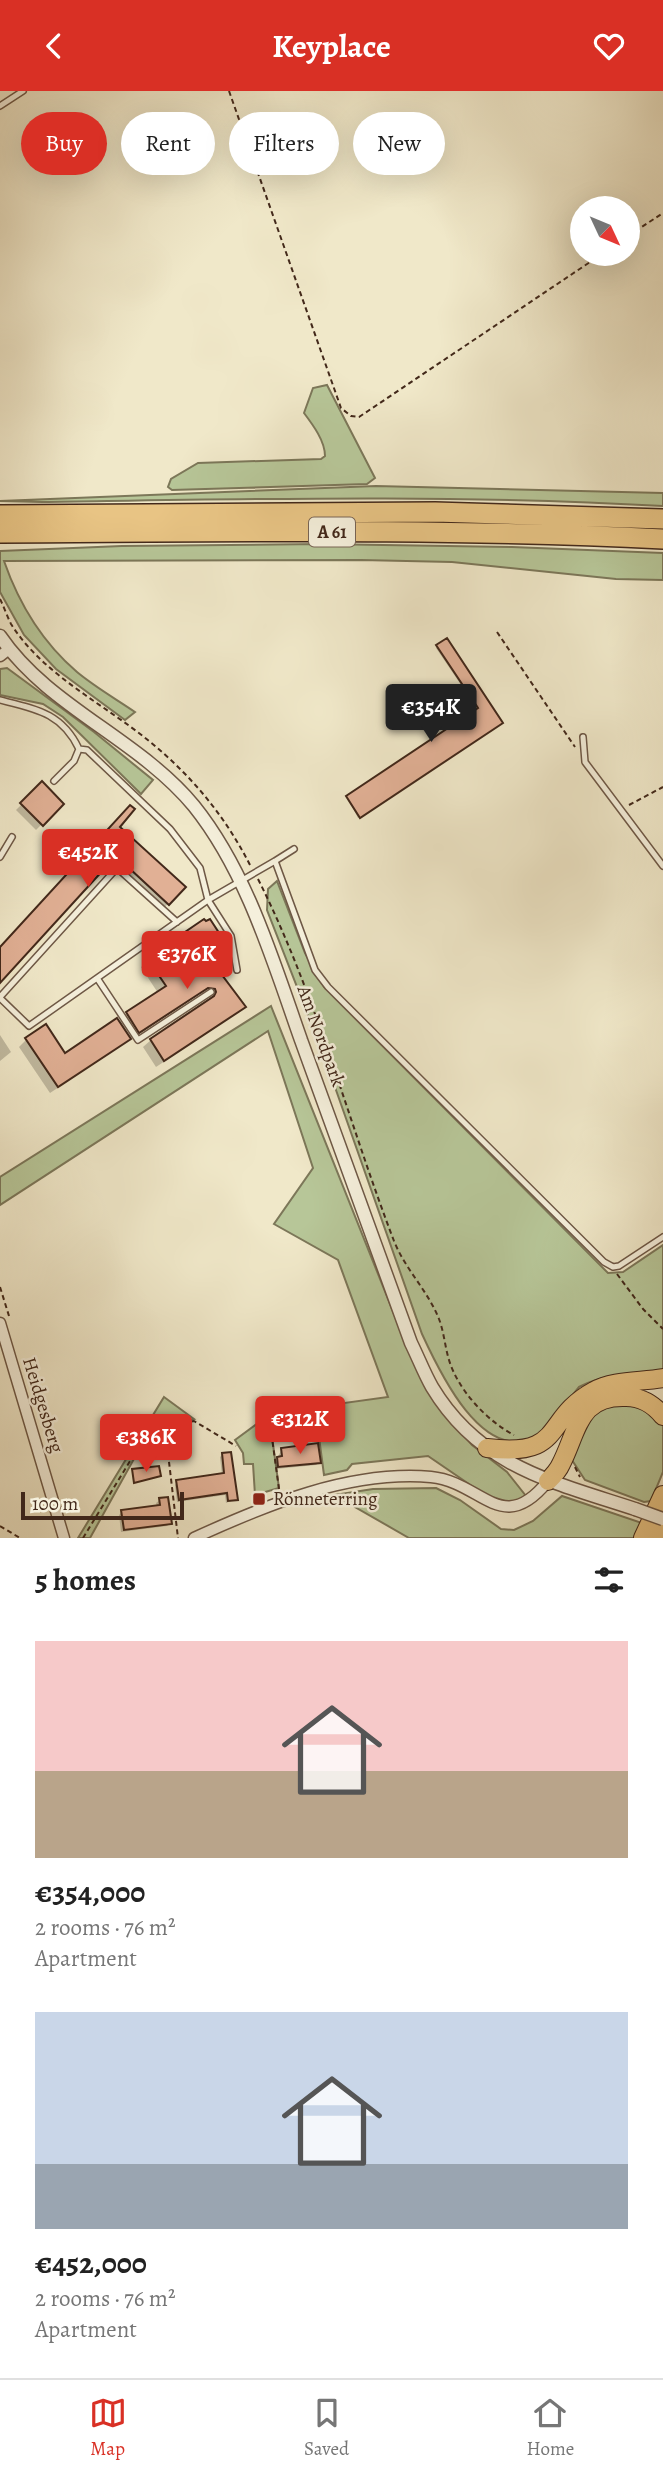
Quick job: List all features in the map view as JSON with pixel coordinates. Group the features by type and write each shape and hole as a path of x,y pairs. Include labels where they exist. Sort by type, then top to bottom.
{"highway":[{"name":"A 61","path":"0,527 435,512 663,519"},
{"name":"A 61","path":"0,527 555,534 663,539"},
{"path":"487,1448 520,1451 537,1446 548,1438 574,1404 597,1389 663,1378"},
{"path":"548,1481 562,1462 577,1423 598,1401 634,1397 647,1401 663,1416"},
{"path":"548,1481 567,1415"},
{"path":"643,1538 663,1495"},
{"path":"660,1538 663,1532"}],"street":[{"name":"Am Nordpark","path":"0,636 5,653 152,764 174,784 194,806 228,855 279,978 411,1343 431,1386 464,1429 487,1448 525,1472 548,1481"},
{"name":"Heidgesberg","path":"0,1323 64,1538"},
{"path":"194,1538 281,1500 377,1479 431,1477 445,1480 478,1503 507,1517 517,1516 529,1509 548,1481 663,1519"}],"lane":[{"path":"0,106 23,91"},
{"path":"0,700 49,713 72,734 79,749 74,761 54,781"},
{"path":"583,737 585,762 663,866"},
{"path":"79,749 87,750 170,829 200,868 208,900 231,936 237,970"},
{"path":"0,857 12,837"},
{"path":"177,922 117,868 0,997 29,1026 96,978 177,922 208,900 294,849"},
{"path":"275,861 315,970 328,987 604,1262 613,1267 619,1266 663,1237"},
{"path":"96,978 138,1040 211,992"}],"path":[{"path":"229,91 341,408 351,416 359,417 585,266"},
{"path":"640,228 663,213"},
{"path":"0,599 12,624"},
{"path":"497,632 585,762"},
{"path":"622,809 663,787"},
{"path":"613,1267 626,1288 663,1329"},
{"path":"281,1500 270,1416 313,1410"},
{"path":"83,1538 149,1430 194,1421 236,1446"},
{"path":"164,1427 178,1538"},
{"path":"0,1526 20,1538"}],"green space":[{"path":"327,385 375,478 367,484 172,490 168,487 171,479 198,463 321,459 325,456 323,445 304,413 313,388"},
{"path":"376,486 663,493 663,506 430,499 0,501"},
{"path":"320,544 663,553 663,580 616,579 452,562 4,561 24,607 42,635 77,672 135,712 125,720 56,669 24,635 0,592 0,551 122,546"},
{"path":"7,668 94,732 153,780 141,794 63,717 43,704 0,695 0,669"},
{"path":"277,881 305,953 324,987 608,1273 623,1272 663,1245 663,1372 631,1374 589,1382 579,1387 541,1433 517,1442 499,1438 481,1427 466,1410 440,1370 422,1334 324,1056 267,910 268,889"},
{"path":"271,1006 404,1339 434,1401 472,1445 507,1472 526,1496 507,1510 428,1456 352,1464 347,1470 324,1475 315,1407 388,1397 338,1260 274,1224 313,1168 268,1031 0,1205 0,1177"},
{"path":"164,1397 194,1419 150,1430 90,1538 78,1538"},
{"path":"603,1404 642,1405 663,1424 663,1472 651,1501 644,1502 585,1480 570,1457 583,1421"},
{"path":"269,1415 279,1488 255,1495 253,1464 244,1464 243,1453 235,1440"},
{"path":"436,1488 460,1500 501,1529 514,1530 533,1521 562,1496 642,1523 635,1538 409,1538 334,1495 373,1489"}],"building":[{"path":"447,638 503,723 360,818 346,796 478,708 436,645"},
{"path":"42,781 64,804 43,826 20,803"},
{"path":"130,805 135,809 120,827 186,887 169,905 116,856 0,983 0,947"},
{"path":"204,919 210,919 223,939 204,951 246,1007 164,1061 150,1039 214,996 215,989 208,988 139,1033 126,1012 166,986 147,958"},
{"path":"117,1018 131,1039 58,1087 25,1038 46,1024 65,1053"},
{"path":"318,1443 321,1463 278,1467 277,1457 282,1456 281,1448"},
{"path":"231,1452 238,1500 228,1501 227,1493 179,1500 176,1480 224,1473 222,1453"},
{"path":"159,1466 161,1476 134,1483 132,1469"},
{"path":"168,1497 172,1524 124,1530 121,1510 160,1505 159,1498"}],"place":[{"name":"Rönneterring","path":"259,1499"}]}
